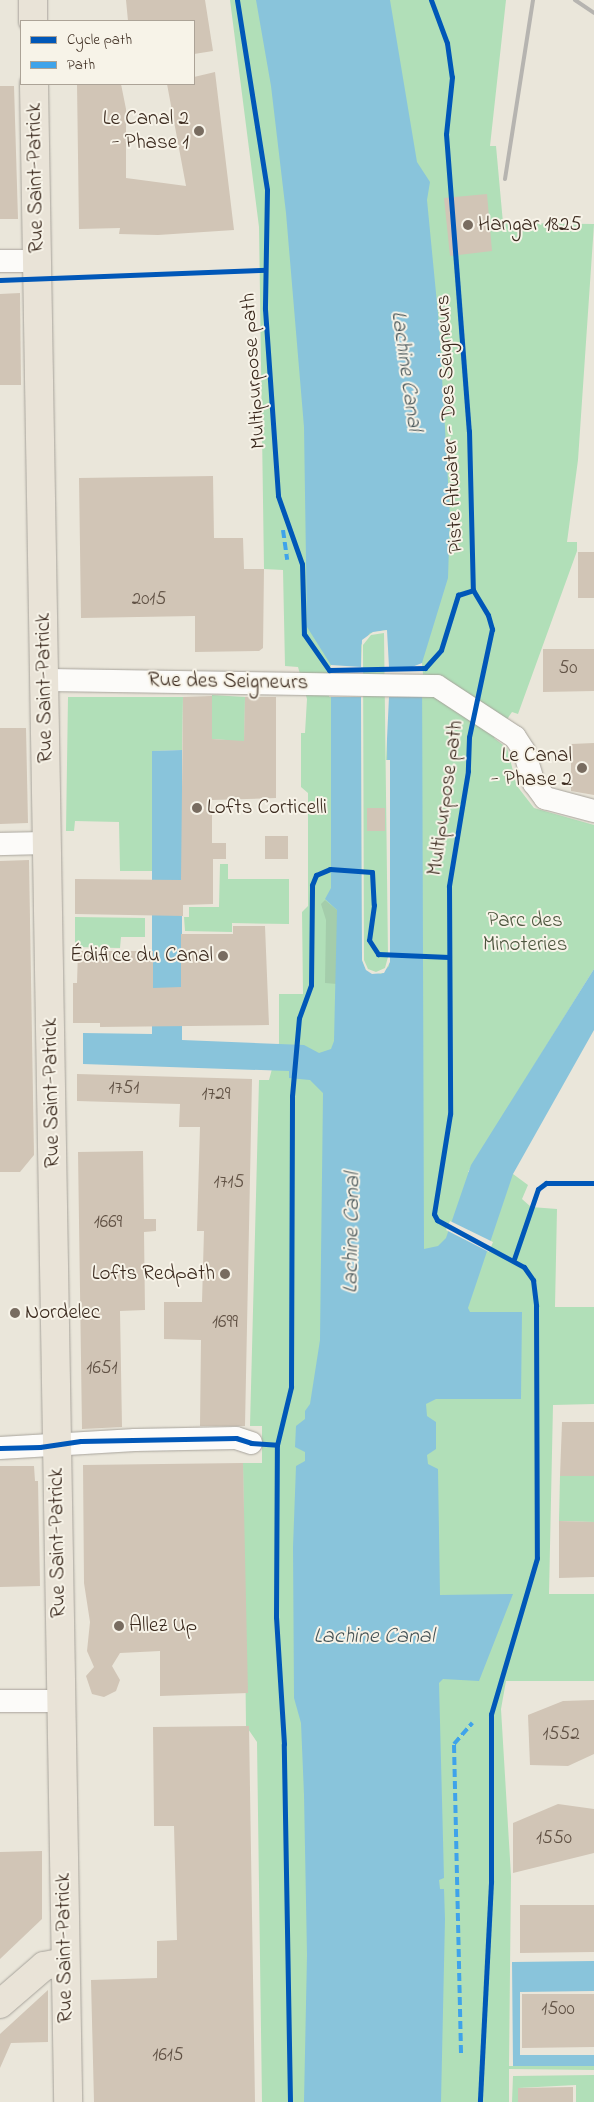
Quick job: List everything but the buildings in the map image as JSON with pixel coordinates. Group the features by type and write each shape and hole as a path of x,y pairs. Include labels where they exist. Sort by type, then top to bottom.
{"main road":[{"path":"33,0 33,20"},
{"name":"Rue Saint-Patrick","path":"34,85 64,1962 68,2102"},
{"path":"0,2004 40,1968 48,1964 64,1962"}],"street":[{"path":"0,261 37,261"},
{"name":"Rue des Seigneurs","path":"45,680 425,683 448,690 515,737 524,751 537,789 549,801 594,811"},
{"path":"0,844 47,843"},
{"path":"0,1448 81,1441 236,1438 251,1443"},
{"path":"0,1701 61,1701"}],"green space":[{"name":"Parc des Minoteries","path":"230,0 506,0 490,146 496,146 503,223 594,224 578,460 567,542 577,542 577,551 518,714 512,712 494,738 507,748 517,786 534,808 594,825 594,969 468,1172 513,1174 528,1185 522,1199 531,1207 557,1209 555,1307 594,1307 594,1404 553,1405 549,1594 594,1594 594,1681 506,1681 501,1709 511,1876 509,2066 594,2066 594,2070 509,2069 509,2102 262,2102 257,1742 246,1726 243,1463 262,1463 262,1426 250,1426 259,1080 269,1080 279,1043 279,994 303,994 302,912 308,906 308,793 301,787 301,733 305,733 307,699 298,667 285,666 283,570 264,569 259,227"},
{"path":"212,695 245,697 244,774 226,740 212,739"},
{"path":"68,697 183,697 182,750 153,751 153,871 120,871 119,822 75,821 74,831 66,831"},
{"path":"220,864 228,864 228,879 289,879 289,924 232,923 232,932 185,931 184,917 189,917 189,907 219,907"},
{"path":"325,900 337,910 337,984 325,983 326,920 321,904"},
{"path":"75,917 145,918 145,937 121,937 120,948 75,947"},
{"path":"560,1476 594,1476 594,1522 559,1521"},
{"path":"594,2075 594,2102 576,2102 576,2085 518,2088 518,2102 512,2102 513,2076"}],"water":[{"name":"Lachine Canal","path":"256,0 390,0 417,162 430,182 427,200 439,324 450,516 448,578 422,663 424,1249 438,1246 446,1238 471,1165 594,969 594,1030 513,1174 468,1308 470,1312 522,1312 521,1399 436,1399 426,1404 427,1416 436,1422 436,1449 427,1455 428,1464 438,1469 440,1595 513,1594 479,1681 443,1679 439,1683 444,1878 439,1880 440,1889 444,1889 445,1919 441,2102 304,2102 307,1955 304,1795 301,1723 294,1698 293,1547 296,1466 305,1461 305,1452 295,1447 296,1426 305,1419 305,1411 310,1404 320,1340 323,1093 310,1080 289,1078 289,1071 83,1064 83,1033 152,1034 152,751 182,750 182,1040 304,1045 319,1053 331,1049 334,1041 337,910 325,899 331,888 331,665 307,627 304,427 286,213 271,86","holes":["386,630 389,966 381,974 366,970 362,960 361,645 370,633"]},
{"path":"594,1961 594,1991 520,1992 520,2055 594,2055 594,2066 513,2066 512,1962"}],"pier":[{"path":"387,630 389,667 412,667 422,663 425,696 389,697 386,760 390,760 390,962 384,973 372,974 366,970 362,960 361,697 329,697 329,670 331,665 361,667 362,640 373,632","holes":["384,633 388,957 385,968 376,972 368,969 364,960 363,645 371,635"]},
{"path":"450,1221 493,1242 489,1252 446,1230"}],"railway":[{"path":"505,179 533,0"},
{"path":"575,0 594,13"}],"marked path":[{"path":"283,530 287,560"},
{"path":"461,2053 454,1744 472,1723"}],"cycle path":[{"name":"Multipurpose path","path":"237,0 267,190 265,309 278,496 302,564 304,634 329,670 425,668 441,650 458,595 473,590"},
{"name":"Piste Atwater - Des Seigneurs","path":"431,0 447,43 452,77 446,134 469,431 473,590"},
{"path":"0,280 264,270"},
{"name":"Multipurpose path","path":"473,590 488,615 492,629 469,737 468,771 449,886 450,1114 434,1214 437,1220 524,1267 533,1280 536,1306 537,1558 491,1714 491,1882 480,2102"},
{"path":"290,2102 284,1744 276,1617 277,1445 291,1387 292,1096 299,1018 311,985 312,885 316,875 330,869 372,872 374,905 369,940 378,954 449,957"},
{"path":"514,1259 538,1189 546,1183 594,1183"},
{"path":"0,1448 40,1447 81,1441 236,1438 251,1443 277,1445"}],"place":[{"name":"Le Canal 2 - Phase 1","path":"199,131"},
{"name":"Hangar 1825","path":"468,225"},
{"name":"Le Canal - Phase 2","path":"582,768"},
{"name":"Lofts Corticelli","path":"197,808"},
{"name":"Édifice du Canal","path":"223,956"},
{"name":"Lofts Redpath","path":"225,1274"},
{"name":"Nordelec","path":"15,1313"},
{"name":"Allez Up","path":"119,1626"}]}
